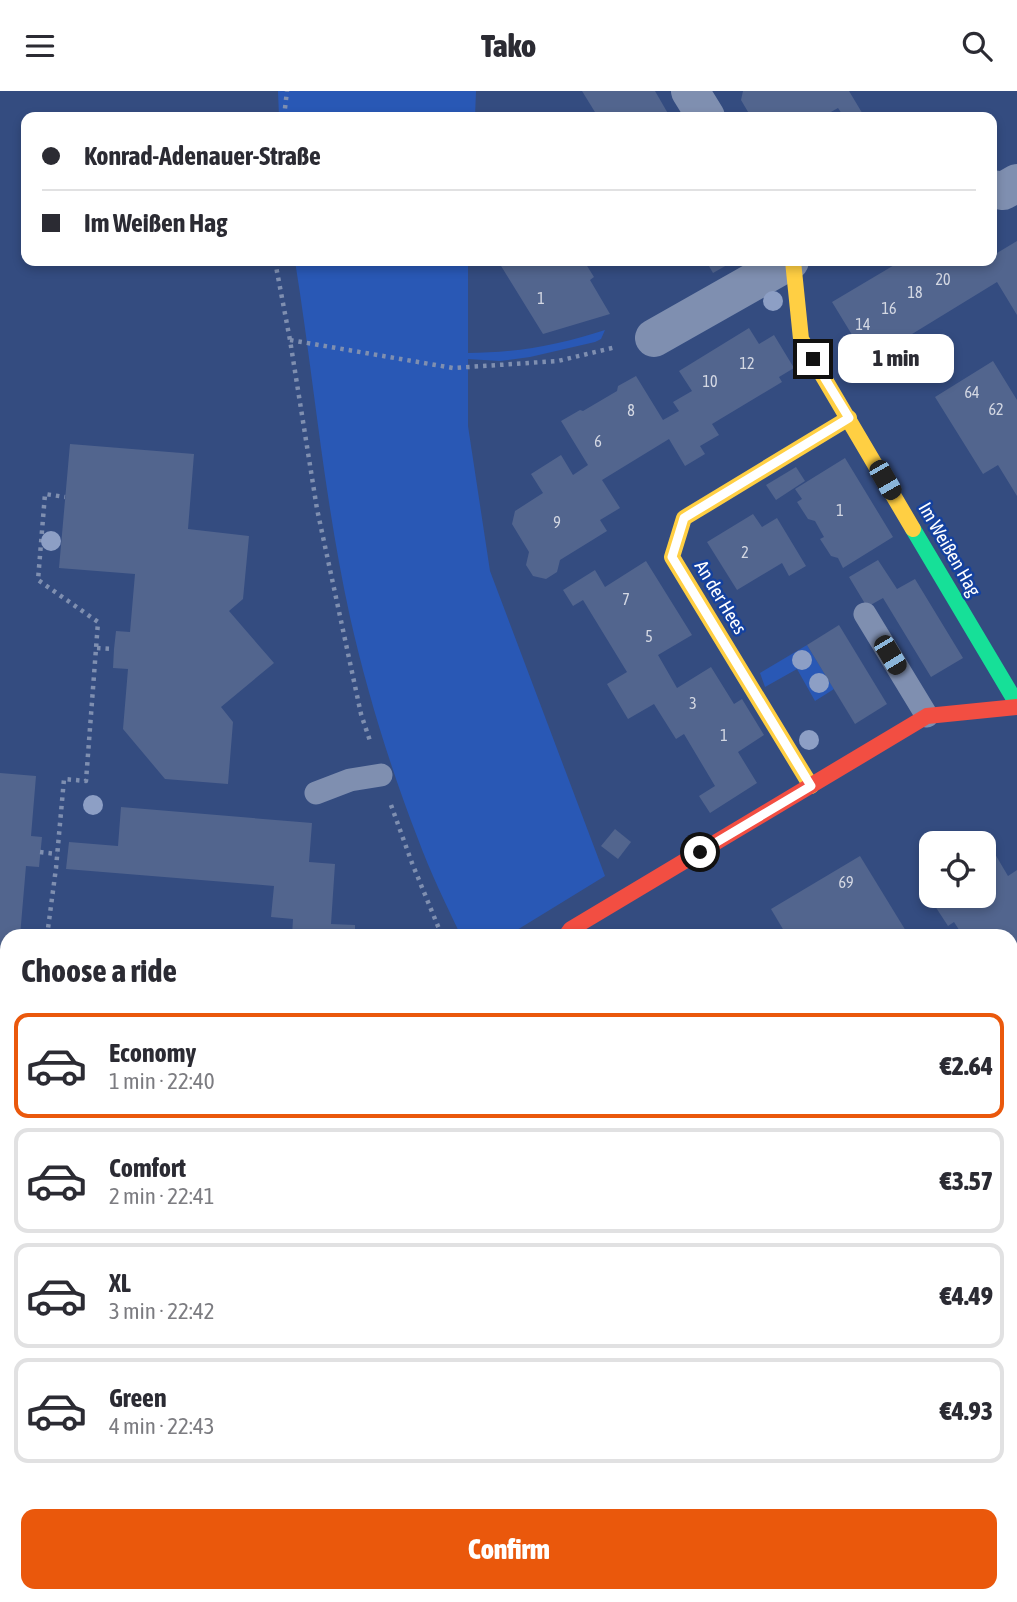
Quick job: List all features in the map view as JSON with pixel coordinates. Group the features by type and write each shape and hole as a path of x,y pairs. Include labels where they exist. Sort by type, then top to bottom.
{"street":[{"path":"690,91 703,112"},
{"path":"997,189 1003,191 1017,183"},
{"path":"654,338 783,266"},
{"name":"Im Weißen Hag","path":"793,266 801,339 1017,706"},
{"name":"An der Hees","path":"811,786 672,557 684,518 849,418"},
{"path":"571,929 926,716 1017,706"}],"lane":[{"path":"865,614 926,716"},
{"path":"316,793 350,780 381,775"}],"path":[{"path":"285,112 287,91"},
{"path":"276,266 317,509 361,713 412,863 439,929"},
{"path":"290,340 453,368 558,361 654,338"},
{"path":"48,929 64,779 86,781 97,648 98,622 38,580 45,495 65,497"},
{"path":"97,648 114,649"},
{"path":"40,852 57,854"}],"shaded area":[{"path":"278,91 476,91 475,112 279,112"},
{"path":"296,266 468,266 468,353 537,347 605,330 601,339 595,342 530,357 500,361 468,359 468,426 490,571 605,876 518,929 458,929 438,888 398,784 364,673 341,573"},
{"path":"807,645 834,689 815,701 797,669 765,687 760,673"}],"building":[{"path":"582,91 655,91 667,112 595,112"},
{"path":"743,91 849,91 862,112 841,112 838,108 831,112 748,112 741,100"},
{"path":"1017,241 1017,315 997,282 868,361 832,302 893,266 997,266 997,253"},
{"path":"501,266 587,266 594,277 590,280 610,314 543,334"},
{"path":"709,266 725,266 713,273"},
{"path":"749,328 759,344 774,335 794,368 779,377 782,382 712,424 719,435 700,446 705,454 685,466 669,439 602,480 620,508 600,520 607,531 560,560 557,572 546,579 533,576 526,565 529,552 512,524 515,511 543,493 531,474 561,455 573,475 588,465 561,421 617,391 618,386 636,376 663,420 679,411 673,402 692,391 679,371"},
{"path":"993,361 1017,400 1017,496 998,465 983,474 935,397"},
{"path":"70,444 194,454 188,529 249,536 243,599 229,611 274,663 221,707 233,722 228,784 165,779 123,729 128,669 113,668 114,649 116,631 130,632 135,574 59,568"},
{"path":"845,458 893,537 843,568 838,558 831,556 820,539 824,537 815,521 808,519 797,502 802,499 795,489"},
{"path":"796,467 805,481 776,500 766,485"},
{"path":"753,514 762,527 777,518 806,566 789,576 782,563 737,590 707,542"},
{"path":"878,560 897,589 915,579 963,658 931,677 883,598 867,607 849,577"},
{"path":"646,561 692,635 658,655 677,688 711,667 734,704 742,699 764,735 738,752 757,783 710,813 699,796 715,786 684,734 676,739 654,704 628,719 607,684 627,672 583,600 573,606 563,590 595,570 605,587"},
{"path":"839,625 887,704 855,724 807,645"},
{"path":"0,773 36,776 31,836 42,837 39,867 26,866 21,929 0,929"},
{"path":"121,807 312,823 309,862 335,864 331,924 355,925 355,929 292,929 293,919 271,917 274,886 66,869 69,842 118,846"},
{"path":"615,829 631,842 618,859 601,846"},
{"path":"860,856 905,929 783,929 771,909"},
{"path":"996,856 1008,876 1017,870 1017,929 958,929 954,922 948,926 936,908 996,908"}],"traffic: fast":[{"path":"913,529 1017,704"}],"traffic: slow":[{"path":"794,266 801,339 913,529"},
{"path":"811,786 672,557 684,518 849,418"}],"traffic: jam":[{"path":"571,929 927,716 1017,707"}],"route":[{"path":"700,852 811,786 672,557 684,518 849,418 813,359"}]}
